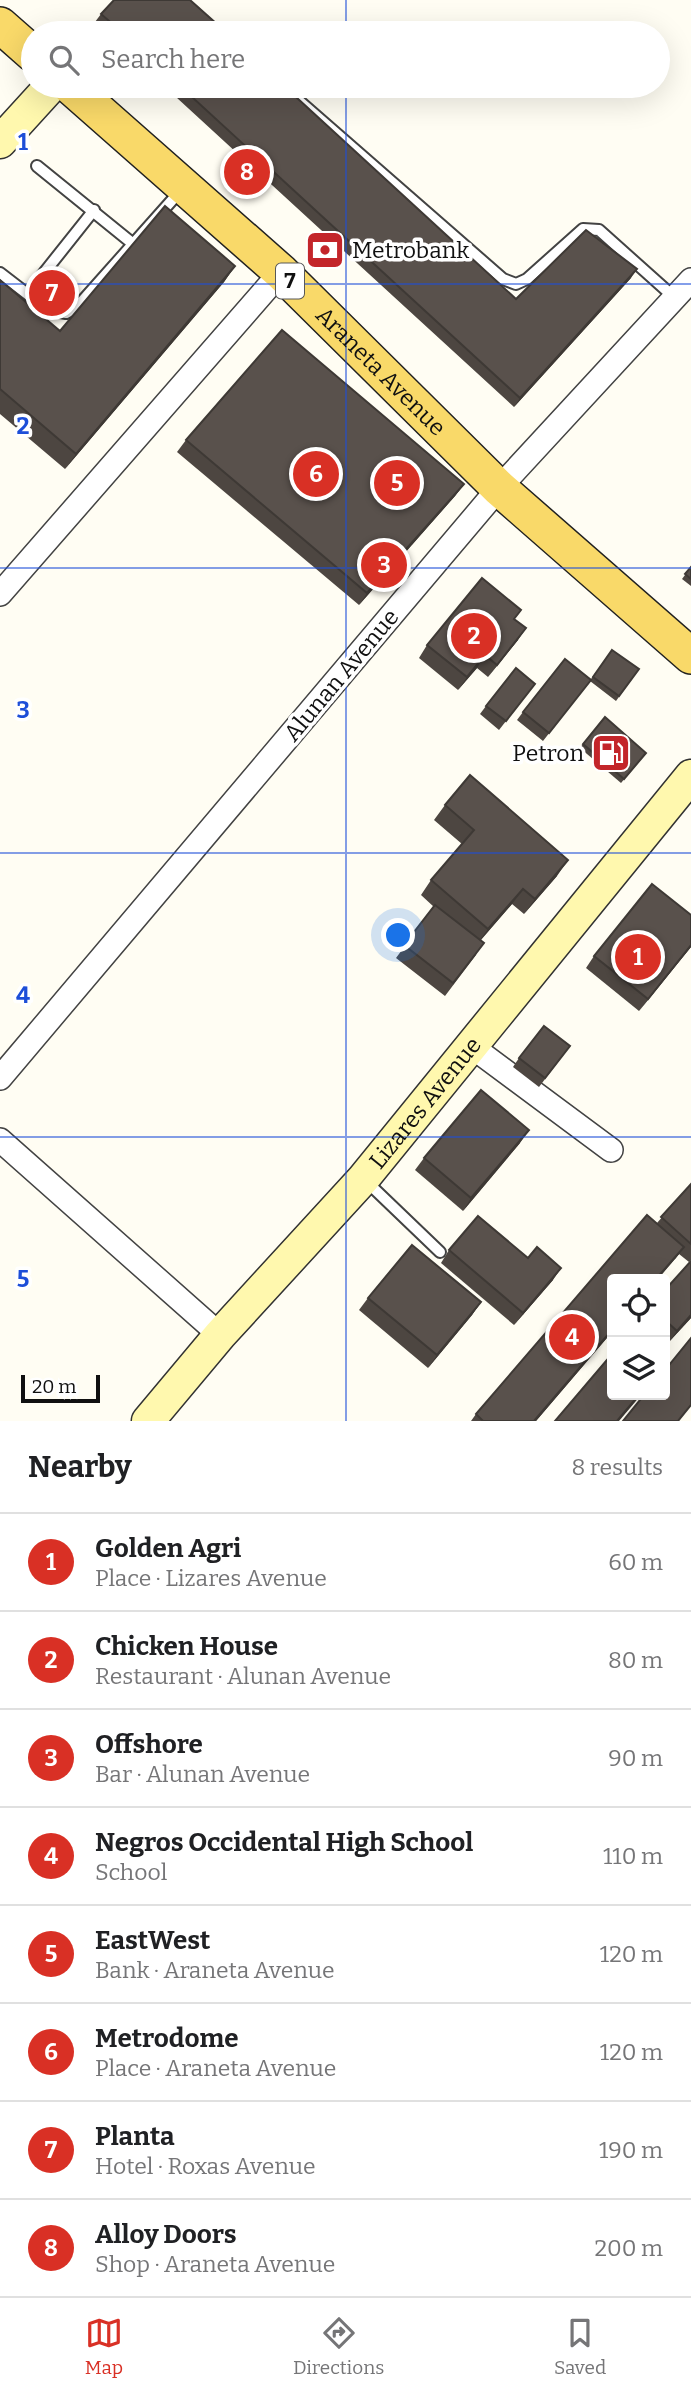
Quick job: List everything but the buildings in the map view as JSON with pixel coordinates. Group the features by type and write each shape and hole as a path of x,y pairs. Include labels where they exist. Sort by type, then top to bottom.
{"main road":[{"path":"0,25 21,43"},
{"name":"Araneta Avenue","path":"83,98 281,272 499,488 691,656"}],"street":[{"path":"0,142 40,98"},
{"path":"0,594 281,272"},
{"name":"Alunan Avenue","path":"0,1078 499,488 691,280"},
{"name":"Lizares Avenue","path":"148,1421 220,1335 363,1179 691,776"},
{"path":"471,1046 611,1150"},
{"path":"0,1140 220,1335"}],"lane":[{"path":"296,98 503,279 516,284 527,279 583,229 599,230 674,298"},
{"path":"37,166 132,243"},
{"path":"0,273 48,310 66,313 77,307 184,187"},
{"path":"28,293 94,210"},
{"path":"363,1179 440,1252"}],"place":[{"name":"Alloy Doors","path":"247,172"},
{"name":"Metrobank","path":"325,250"},
{"name":"Planta","path":"52,293"},
{"name":"Metrodome","path":"316,474"},
{"name":"EastWest","path":"397,483"},
{"name":"Offshore","path":"384,565"},
{"name":"Chicken House","path":"474,636"},
{"name":"Petron","path":"611,753"},
{"name":"Golden Agri","path":"638,957"},
{"name":"Negros Occidental High School","path":"572,1337"}]}
